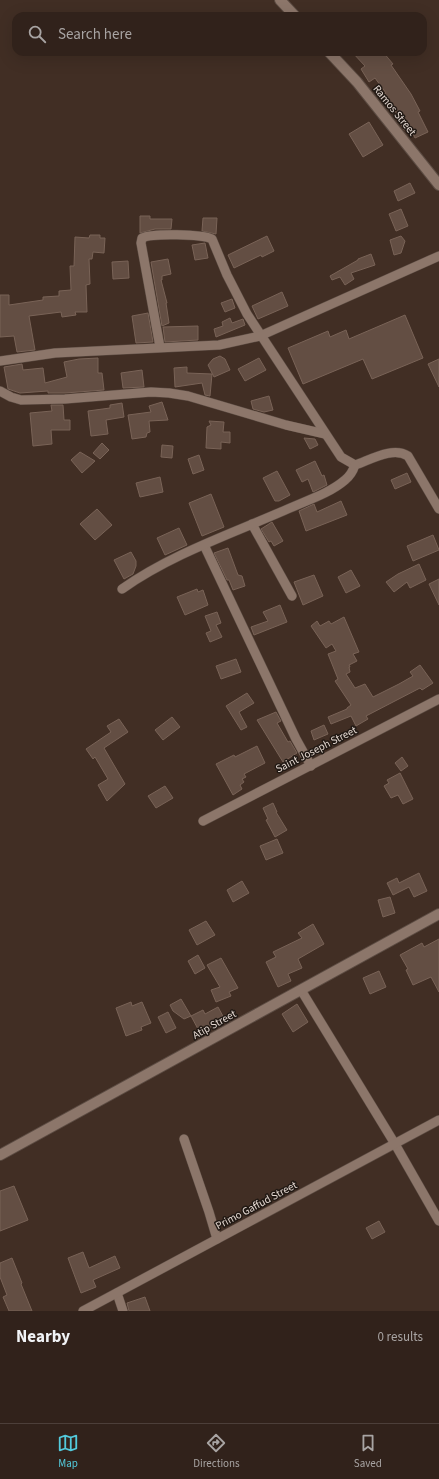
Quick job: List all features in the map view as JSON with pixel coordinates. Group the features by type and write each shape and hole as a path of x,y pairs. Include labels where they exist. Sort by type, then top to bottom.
{"main road":[{"path":"280,0 291,12"},
{"name":"Ramos Street","path":"333,56 357,82 439,185"},
{"name":"Atip Street","path":"0,1155 439,914"}],"street":[{"path":"160,347 141,243 142,238 146,236 202,235 212,238 227,275 260,336 341,457 355,466"},
{"path":"0,361 55,353 219,345 260,336 439,256"},
{"path":"0,391 21,400 65,399 151,392 169,393 188,396 286,425 325,434"},
{"path":"122,589 149,571 331,489 344,481 353,471 355,466 388,453 398,453 408,456 438,504"},
{"path":"252,524 292,596"},
{"path":"204,545 292,731 311,766"},
{"name":"Saint Joseph Street","path":"203,821 439,699"},
{"path":"301,990 395,1144 439,1221"},
{"name":"Primo Gaffud Street","path":"83,1311 439,1120"},
{"path":"184,1139 214,1226 217,1240"},
{"path":"116,1293 123,1311"}],"building":[{"path":"356,56 386,56 393,64 391,65 411,94 420,111 418,112 428,132 415,138 410,127 404,130 391,103 383,95 386,93 375,78 369,82 361,69 365,66"},
{"path":"369,122 383,145 363,157 349,134"},
{"path":"410,183 415,193 398,201 394,191"},
{"path":"401,209 408,226 396,231 389,214"},
{"path":"140,216 150,216 150,219 172,219 171,229 155,229 140,233"},
{"path":"203,218 217,218 216,234 202,231"},
{"path":"90,235 100,235 100,238 105,238 104,253 93,252 92,259 89,259 90,284 86,285 87,312 75,312 76,315 62,317 61,312 29,316 35,350 17,352 14,336 0,337 0,295 9,295 9,305 43,300 43,297 59,296 59,291 71,290 70,266 74,266 75,237 89,238"},
{"path":"267,236 274,251 262,257 261,255 234,268 228,255"},
{"path":"401,236 405,241 401,253 394,255 390,240"},
{"path":"205,243 208,258 195,260 192,245"},
{"path":"371,254 375,265 351,273 354,279 345,285 340,277 332,280 330,276 358,259"},
{"path":"168,259 171,274 162,276 161,280 167,303 169,323 162,326 151,262"},
{"path":"128,261 129,278 113,279 112,262"},
{"path":"282,292 288,306 258,319 252,306"},
{"path":"232,299 235,308 225,312 221,303"},
{"path":"148,313 153,342 136,343 132,316"},
{"path":"405,315 423,358 372,379 363,359 303,384 288,348 328,331 330,337 346,330 349,339"},
{"path":"230,318 232,323 243,319 245,325 216,337 214,329 223,326 222,322"},
{"path":"198,326 198,340 165,342 163,327"},
{"path":"220,356 225,359 230,370 214,377 208,365 213,359"},
{"path":"98,358 98,373 102,373 104,390 65,393 48,393 48,391 20,393 8,389 4,367 22,364 23,370 43,368 45,383 67,377 64,362 79,359"},
{"path":"259,358 266,370 245,381 238,369"},
{"path":"439,359 439,387 428,364"},
{"path":"187,367 187,373 212,374 210,396 205,395 202,383 175,387 174,368"},
{"path":"142,370 144,387 123,388 121,373"},
{"path":"269,396 273,410 264,412 253,409 251,401"},
{"path":"162,402 168,420 149,421 150,432 147,433 146,437 132,439 128,415 151,412 149,406"},
{"path":"122,403 124,417 106,420 108,434 91,436 88,411 110,408 110,405"},
{"path":"51,405 63,405 64,420 70,420 70,430 51,430 52,444 33,446 30,413 52,411"},
{"path":"209,421 224,422 223,432 230,432 230,443 221,442 221,449 206,448 207,427 211,425"},
{"path":"304,438 315,439 318,445 310,449"},
{"path":"102,443 109,450 100,459 93,453"},
{"path":"162,445 173,446 172,458 161,457"},
{"path":"80,452 95,461 82,473 71,460"},
{"path":"199,455 204,470 193,474 188,459"},
{"path":"315,461 322,476 324,475 327,485 313,492 308,479 302,482 296,470"},
{"path":"277,471 290,495 279,501 275,501 263,478"},
{"path":"407,473 411,482 395,489 391,480"},
{"path":"160,477 163,492 140,497 136,483"},
{"path":"211,494 224,527 202,536 189,503"},
{"path":"341,501 347,515 306,531 299,511 314,504 317,512"},
{"path":"97,509 112,525 95,540 80,524"},
{"path":"272,522 283,541 274,546 271,541 269,542 261,529"},
{"path":"179,528 187,545 165,555 157,538"},
{"path":"433,535 439,550 413,561 407,546"},
{"path":"228,548 238,575 242,576 245,586 233,590 214,553"},
{"path":"131,552 136,561 136,566 133,574 124,579 114,560"},
{"path":"419,564 426,580 410,588 407,582 394,592 386,582 398,574"},
{"path":"351,570 360,586 346,593 338,577"},
{"path":"314,575 323,596 303,605 294,582"},
{"path":"439,579 439,605 429,584"},
{"path":"197,589 198,592 203,590 208,605 185,615 177,597"},
{"path":"280,605 287,622 254,635 251,627 268,621 263,612"},
{"path":"217,612 221,623 216,625 222,637 210,642 206,633 211,631 205,616"},
{"path":"344,617 359,652 353,654 357,661 349,665 350,672 346,674 355,688 365,684 373,697 413,676 410,672 420,665 433,683 422,690 420,688 366,716 368,719 356,726 351,716 331,724 328,717 347,709 351,705 335,681 338,679 328,654 336,651 332,644 326,648 311,626 317,621 320,626 329,621 331,624"},
{"path":"236,659 241,672 221,679 216,666"},
{"path":"247,693 254,703 239,712 247,727 241,730 226,706"},
{"path":"276,712 281,721 277,723 288,742 290,741 297,753 283,762 257,720"},
{"path":"172,717 180,727 163,740 155,730"},
{"path":"119,719 128,732 104,748 125,784 107,801 98,785 108,779 95,757 93,759 86,749 111,732 107,726"},
{"path":"324,725 328,734 314,740 311,731"},
{"path":"257,746 265,763 244,774 246,777 242,779 244,782 240,785 242,789 233,795 216,764 234,755 235,757"},
{"path":"402,757 408,766 401,771 395,763"},
{"path":"400,773 413,799 403,804 398,795 391,798 384,786 389,783 387,780"},
{"path":"165,786 173,798 156,808 148,796"},
{"path":"273,803 276,812 287,830 275,837 266,820 268,819 263,808"},
{"path":"277,839 283,853 266,860 260,846"},
{"path":"419,873 427,891 414,897 409,887 393,895 387,883 397,878 399,883"},
{"path":"242,881 249,893 233,902 227,890"},
{"path":"390,897 395,913 383,917 378,900"},
{"path":"206,921 215,935 197,945 189,930"},
{"path":"313,924 324,944 298,959 302,968 288,974 291,981 278,987 266,962 276,957 273,952 302,938 298,933"},
{"path":"439,939 439,992 431,977 413,985 406,970 408,969 400,955 422,943 424,947"},
{"path":"198,955 205,968 195,974 188,961"},
{"path":"221,958 238,988 229,992 231,996 216,1002 211,990 220,987 207,965"},
{"path":"379,971 386,987 370,994 363,978"},
{"path":"181,999 191,1016 184,1019 173,1011 170,1005"},
{"path":"131,1002 132,1006 142,1002 151,1023 141,1027 142,1030 126,1036 116,1008"},
{"path":"297,1004 308,1022 293,1032 282,1014"},
{"path":"218,1007 225,1020 203,1033 198,1029 191,1016 203,1010 205,1014"},
{"path":"168,1012 176,1028 166,1033 158,1017"},
{"path":"14,1186 28,1220 0,1231 0,1191"},
{"path":"379,1221 385,1232 372,1239 366,1228"},
{"path":"83,1252 89,1268 115,1256 120,1268 93,1280 96,1287 81,1293 68,1258"},
{"path":"12,1258 32,1311 9,1311 3,1297 7,1295 0,1277 0,1263"},
{"path":"145,1297 150,1311 129,1311 127,1303"}]}
